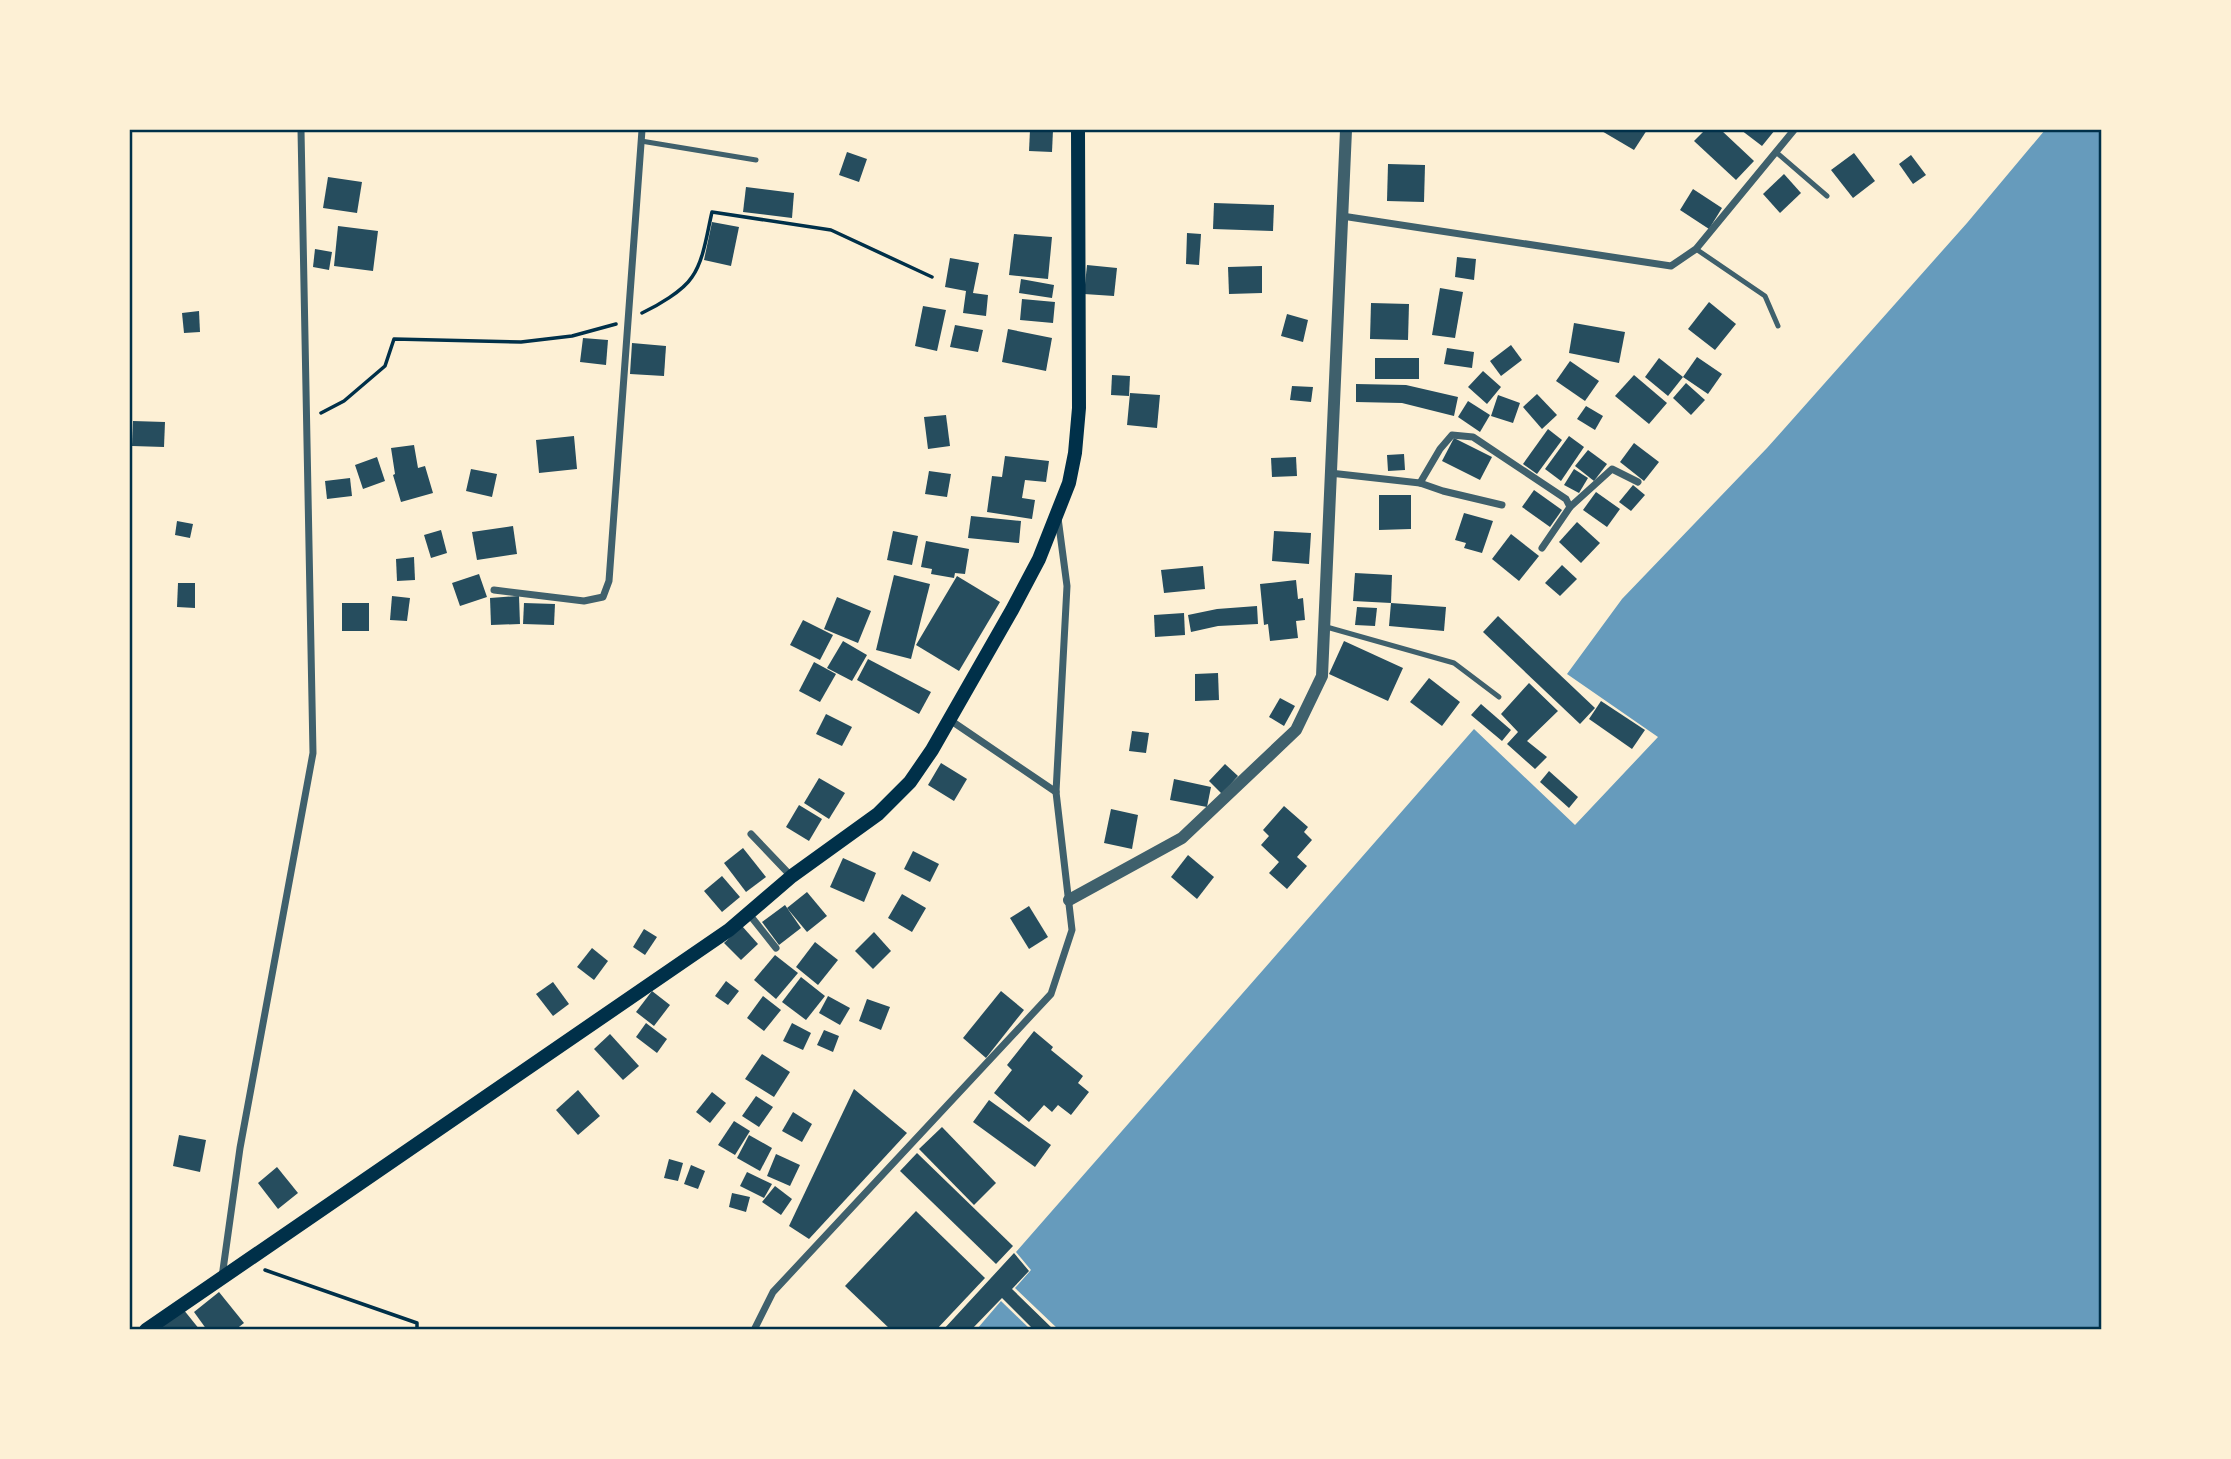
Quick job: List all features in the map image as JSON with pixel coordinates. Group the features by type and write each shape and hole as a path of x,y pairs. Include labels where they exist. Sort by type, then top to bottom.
{"main road":[{"path":"146,1329 729,930 792,876 878,814 910,782 950,720 1018,600 1039,559 1069,483 1079,408 1078,130"}],"street":[{"path":"222,1277 240,1148 313,753 301,130"},
{"path":"494,590 584,601 603,597 609,581 642,130"},
{"path":"1069,901 1182,838 1296,730 1322,676 1346,130"},
{"path":"1342,216 1671,266 1696,249 1794,130"},
{"path":"1420,483 1440,449 1452,435 1459,434 1473,437 1566,499 1570,507"},
{"path":"1542,548 1570,507 1612,469 1638,482"},
{"path":"1331,473 1420,483 1502,505"},
{"path":"754,1329 773,1292 1051,994 1072,930 1056,792 1067,586 1057,515"},
{"path":"950,720 1056,792"},
{"path":"751,834 792,876"},
{"path":"749,914 776,948"}],"lane":[{"path":"641,141 756,160"},
{"path":"1776,152 1827,196"},
{"path":"1696,249 1765,296 1778,326"},
{"path":"1324,626 1454,663 1499,697"}],"path":[{"path":"306,420 344,401 385,366 394,339 521,342 572,336 628,320 656,307 691,279 699,264 712,212 831,230 932,277"},
{"path":"243,1263 417,1323 417,1329"}],"water":[{"path":"2045,130 2102,130 2101,1329 1058,1329 1015,1288 1031,1270 1016,1252 1474,729 1575,825 1658,737 1567,674 1622,599 1767,448 1967,223"},
{"path":"1001,1301 1030,1329 977,1329"}],"building":[{"path":"1030,130 1053,130 1052,152 1029,151"},
{"path":"1600,130 1647,130 1634,150"},
{"path":"1705,130 1721,130 1754,161 1736,180 1694,141"},
{"path":"1741,130 1775,130 1762,146"},
{"path":"847,152 867,159 859,182 839,175"},
{"path":"1854,153 1875,181 1853,198 1831,170"},
{"path":"1911,155 1926,175 1913,184 1899,164"},
{"path":"1388,164 1425,165 1424,202 1387,201"},
{"path":"1784,174 1801,193 1780,213 1763,194"},
{"path":"328,177 362,182 357,213 323,208"},
{"path":"746,187 794,193 792,218 743,212"},
{"path":"1693,189 1722,208 1709,229 1680,210"},
{"path":"1214,203 1274,205 1273,231 1213,229"},
{"path":"712,222 739,227 731,266 704,260"},
{"path":"338,226 378,231 373,271 334,266"},
{"path":"1187,233 1201,234 1199,265 1186,264"},
{"path":"1014,234 1052,237 1048,279 1009,275"},
{"path":"315,249 332,252 329,270 313,267"},
{"path":"1457,257 1476,259 1474,280 1455,277"},
{"path":"950,258 979,263 973,293 988,295 986,316 963,313 966,291 945,287"},
{"path":"1087,265 1117,268 1114,296 1084,294"},
{"path":"1262,266 1262,293 1229,294 1228,267"},
{"path":"1021,279 1054,285 1052,298 1019,293"},
{"path":"1440,288 1463,292 1455,338 1432,335"},
{"path":"1022,299 1055,302 1053,323 1020,320"},
{"path":"1709,302 1736,324 1715,350 1688,329"},
{"path":"1371,303 1409,304 1408,340 1370,339"},
{"path":"923,306 946,310 937,351 915,346"},
{"path":"199,311 200,332 184,333 182,313"},
{"path":"1287,314 1308,320 1303,342 1281,336"},
{"path":"1574,323 1625,332 1619,363 1569,353"},
{"path":"955,325 983,330 978,352 950,347"},
{"path":"1008,329 1052,338 1046,371 1002,362"},
{"path":"583,338 608,340 606,365 580,362"},
{"path":"632,343 666,346 664,376 630,374"},
{"path":"1511,345 1522,360 1501,376 1490,361"},
{"path":"1447,348 1474,352 1472,368 1444,364"},
{"path":"1697,357 1722,374 1708,394 1683,377"},
{"path":"1375,358 1419,358 1419,379 1375,379"},
{"path":"1659,358 1683,377 1668,396 1645,377"},
{"path":"1570,361 1599,381 1585,401 1556,381"},
{"path":"1483,371 1501,387 1487,404 1468,387"},
{"path":"1112,375 1130,376 1129,396 1111,395"},
{"path":"1634,375 1667,403 1649,424 1615,396"},
{"path":"1686,383 1705,400 1691,415 1673,398"},
{"path":"1356,384 1406,385 1458,397 1454,416 1402,403 1356,402"},
{"path":"1292,386 1313,387 1311,402 1290,400"},
{"path":"1130,393 1160,395 1157,428 1127,425"},
{"path":"1537,394 1557,415 1542,429 1523,407"},
{"path":"1498,395 1520,403 1513,423 1491,416"},
{"path":"1468,401 1490,415 1480,432 1458,417"},
{"path":"1586,406 1603,416 1595,430 1577,419"},
{"path":"946,415 950,446 928,449 924,417"},
{"path":"133,421 165,422 164,447 132,446"},
{"path":"1548,429 1562,440 1537,474 1523,464"},
{"path":"574,436 577,469 539,473 536,440"},
{"path":"1569,436 1584,447 1561,481 1545,469"},
{"path":"1454,438 1492,457 1480,480 1442,461"},
{"path":"1634,443 1659,462 1644,481 1620,462"},
{"path":"414,445 418,468 425,466 433,493 401,502 393,475 391,448"},
{"path":"1588,450 1607,464 1594,481 1575,466"},
{"path":"1404,454 1405,470 1388,471 1387,455"},
{"path":"1005,456 1049,461 1046,482 1025,480 1022,498 1035,500 1032,519 987,512 992,476 1002,477"},
{"path":"377,457 385,481 363,489 355,465"},
{"path":"1296,457 1297,476 1272,477 1271,458"},
{"path":"471,469 497,474 492,497 466,491"},
{"path":"1574,469 1588,478 1579,493 1564,485"},
{"path":"929,471 951,474 947,497 925,494"},
{"path":"350,478 352,496 327,499 325,481"},
{"path":"1633,485 1645,495 1631,511 1619,502"},
{"path":"1534,490 1562,510 1550,527 1522,507"},
{"path":"1596,492 1620,509 1607,527 1583,510"},
{"path":"1379,495 1411,495 1411,529 1379,530"},
{"path":"1464,513 1493,521 1482,553 1464,548 1466,543 1455,540"},
{"path":"971,516 1021,521 1019,543 968,538"},
{"path":"177,521 193,524 190,538 175,535"},
{"path":"1577,522 1600,543 1581,563 1559,542"},
{"path":"513,526 517,554 477,560 472,532"},
{"path":"441,530 447,553 431,558 424,535"},
{"path":"893,531 918,536 912,565 887,560"},
{"path":"1274,531 1311,533 1309,564 1272,561"},
{"path":"1511,534 1539,556 1519,581 1492,559"},
{"path":"926,541 969,549 965,574 955,573 954,578 931,574 932,569 921,567"},
{"path":"414,557 415,580 397,581 396,559"},
{"path":"1562,565 1577,579 1560,596 1545,583"},
{"path":"1203,566 1205,589 1164,593 1161,570"},
{"path":"1355,573 1392,575 1391,603 1353,601"},
{"path":"479,574 487,597 460,606 452,583"},
{"path":"894,575 930,584 911,659 876,650"},
{"path":"957,576 1000,602 959,671 916,645"},
{"path":"1296,580 1298,599 1303,598 1305,620 1296,621 1298,638 1270,641 1268,624 1264,625 1260,584"},
{"path":"178,583 195,583 195,608 177,607"},
{"path":"392,596 410,598 407,621 390,620"},
{"path":"519,596 520,624 491,625 490,598"},
{"path":"837,597 871,611 858,643 824,629"},
{"path":"342,603 369,603 369,631 342,631"},
{"path":"524,603 555,604 554,625 523,624"},
{"path":"1391,603 1446,607 1444,631 1389,626"},
{"path":"1257,606 1258,624 1218,626 1191,632 1188,615 1217,609"},
{"path":"1357,607 1377,608 1375,626 1355,625"},
{"path":"1184,613 1185,635 1155,637 1154,615"},
{"path":"1498,616 1595,708 1580,724 1483,632"},
{"path":"803,620 833,635 820,660 790,645"},
{"path":"843,641 867,655 852,681 827,668"},
{"path":"1344,641 1403,668 1388,701 1329,674"},
{"path":"868,659 931,692 919,714 857,680"},
{"path":"814,662 836,674 820,702 799,691"},
{"path":"1218,673 1219,700 1195,701 1195,674"},
{"path":"1429,678 1460,702 1442,726 1410,702"},
{"path":"1529,683 1558,711 1527,741 1547,757 1535,769 1507,744 1518,732 1501,714"},
{"path":"1280,698 1295,706 1284,726 1269,717"},
{"path":"1601,701 1645,730 1632,749 1589,719"},
{"path":"1481,704 1511,730 1502,741 1471,715"},
{"path":"826,714 852,727 842,746 816,734"},
{"path":"1132,731 1149,733 1146,753 1129,751"},
{"path":"941,763 967,779 954,801 928,785"},
{"path":"1225,764 1238,776 1222,794 1209,781"},
{"path":"1549,771 1578,797 1569,808 1540,782"},
{"path":"819,778 845,793 829,819 804,803"},
{"path":"1174,779 1211,787 1207,807 1170,800"},
{"path":"799,805 822,819 809,841 786,827"},
{"path":"1284,806 1308,827 1304,832 1312,840 1297,857 1307,866 1287,889 1269,873 1279,862 1261,845 1269,836 1263,830"},
{"path":"1111,809 1138,815 1132,849 1104,843"},
{"path":"743,848 766,877 746,892 724,863"},
{"path":"913,851 939,864 930,882 904,869"},
{"path":"1188,855 1214,877 1197,899 1171,877"},
{"path":"843,858 876,873 864,902 830,887"},
{"path":"722,876 740,897 722,912 704,891"},
{"path":"807,892 827,916 807,932 787,908"},
{"path":"902,894 926,908 912,932 888,918"},
{"path":"785,905 801,928 779,945 762,922"},
{"path":"1029,906 1048,937 1029,949 1010,918"},
{"path":"742,926 758,944 741,960 724,943"},
{"path":"644,929 657,937 645,955 633,947"},
{"path":"874,932 891,951 873,969 855,951"},
{"path":"815,942 838,960 818,985 796,967"},
{"path":"592,948 608,961 594,980 577,967"},
{"path":"775,955 798,973 776,999 754,980"},
{"path":"801,977 825,996 806,1020 782,1002"},
{"path":"726,981 739,991 728,1005 715,996"},
{"path":"553,982 569,1004 553,1016 536,994"},
{"path":"652,991 670,1005 654,1026 636,1012"},
{"path":"1001,991 1024,1010 986,1058 963,1038"},
{"path":"763,996 781,1010 764,1031 747,1018"},
{"path":"828,996 850,1008 840,1025 819,1013"},
{"path":"867,999 890,1007 881,1030 859,1021"},
{"path":"646,1023 667,1039 657,1053 636,1037"},
{"path":"792,1023 811,1033 803,1050 783,1041"},
{"path":"824,1030 839,1036 833,1052 817,1045"},
{"path":"1034,1031 1053,1047 1051,1050 1083,1076 1078,1083 1089,1092 1071,1115 1058,1105 1052,1112 1044,1105 1029,1122 994,1093 1012,1070 1007,1065"},
{"path":"610,1034 639,1066 623,1080 594,1049"},
{"path":"762,1054 790,1072 774,1097 745,1079"},
{"path":"854,1089 907,1133 809,1239 789,1226"},
{"path":"578,1090 600,1116 578,1135 556,1110"},
{"path":"712,1092 726,1103 710,1123 696,1112"},
{"path":"756,1096 773,1107 759,1127 742,1116"},
{"path":"989,1100 1051,1145 1035,1167 973,1122"},
{"path":"793,1112 812,1124 802,1142 782,1131"},
{"path":"734,1121 750,1131 735,1155 718,1145"},
{"path":"942,1127 996,1183 974,1205 919,1149"},
{"path":"179,1135 206,1140 200,1172 173,1166"},
{"path":"749,1135 772,1148 760,1171 737,1158"},
{"path":"917,1153 1013,1246 996,1264 900,1171"},
{"path":"776,1154 800,1165 790,1186 767,1176"},
{"path":"669,1159 683,1163 678,1181 664,1178"},
{"path":"691,1165 705,1171 698,1189 684,1184"},
{"path":"277,1167 298,1193 278,1209 258,1183"},
{"path":"747,1172 772,1184 764,1198 740,1186"},
{"path":"775,1186 792,1199 781,1215 762,1202"},
{"path":"732,1193 750,1197 746,1212 729,1207"},
{"path":"916,1211 985,1278 936,1330 891,1330 845,1286"},
{"path":"1014,1253 1029,1271 1012,1289 1054,1330 1034,1330 1002,1298 971,1330 943,1330"},
{"path":"219,1292 244,1323 235,1330 207,1330 194,1312"},
{"path":"183,1309 200,1330 165,1330 162,1326"}]}
